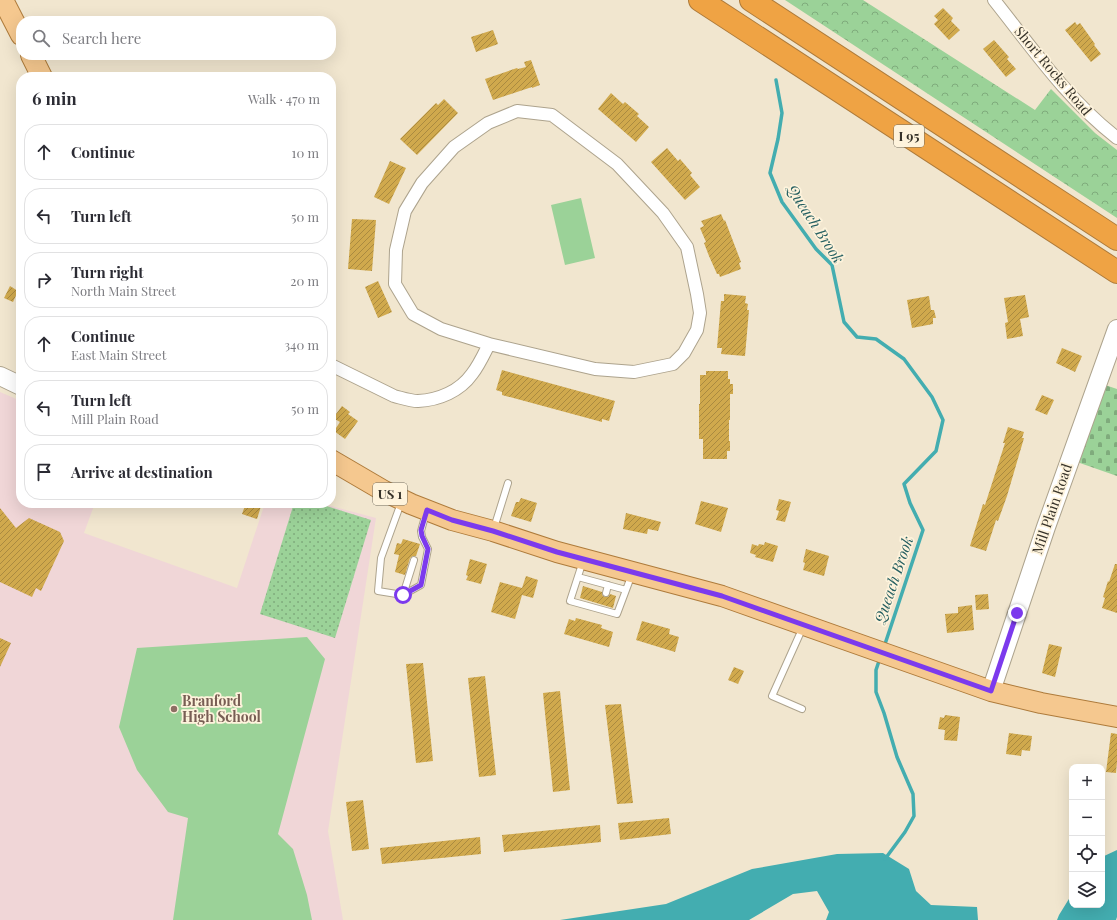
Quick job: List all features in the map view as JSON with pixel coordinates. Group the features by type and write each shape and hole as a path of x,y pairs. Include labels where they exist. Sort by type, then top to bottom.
{"highway":[{"name":"I 95","path":"700,0 1117,272"},
{"name":"I 95","path":"751,0 1117,239"}],"main road":[{"path":"3,0 16,25"},
{"path":"34,60 40,72"},
{"name":"US 1","path":"336,463 402,500 452,520 529,543 580,568 629,581 722,596 991,691 1041,703 1117,717"}],"street":[{"name":"Short Rocks Road","path":"994,0 1064,89 1092,118 1117,138"},
{"path":"517,111 552,115 617,164 663,213 686,247 700,313 697,330 684,353 672,364 634,372 595,369 489,344 441,329 413,314 395,284 396,250 405,211 422,183 454,147 488,123 517,111"},
{"name":"Mill Plain Road","path":"991,691 1046,527 1117,329"},
{"path":"336,367 394,396 417,401 440,397 456,390 472,376 489,344"},
{"path":"0,376 16,384"}],"lane":[{"path":"493,531 508,483"},
{"path":"402,500 382,558 378,591 403,595 421,585 428,549 421,542 421,530 427,510"},
{"path":"403,595 414,560"},
{"path":"580,568 592,580 608,585 629,581 617,614 586,602 570,601 580,568"},
{"path":"590,588 592,580"},
{"path":"606,593 608,585"},
{"path":"802,709 772,696 804,625"}],"shaded area":[{"name":"Branford High School","path":"0,392 16,399 16,508 93,508 84,533 237,588 263,508 336,507 376,518 328,831 343,920 0,920"}],"green space":[{"path":"785,0 863,0 1035,110 1051,89 1095,133 1117,150 1117,218"},
{"path":"581,198 595,258 565,265 551,205"},
{"path":"1105,385 1117,389 1117,476 1077,462"},
{"path":"292,508 333,508 371,520 335,638 260,614"},
{"path":"307,637 325,659 278,834 293,849 307,895 312,920 173,920 188,818 168,812 137,770 119,727 137,648"}],"water":[{"path":"1117,850 1116,920 1057,920 1069,899 1069,908 1105,908 1105,856"},
{"path":"883,853 909,869 916,891 931,905 977,907 978,920 826,920 829,912 817,891 793,894 749,920 560,920 666,904 752,869 837,854"}],"building":[{"path":"943,8 953,18 951,21 960,30 949,40 934,24 938,20 934,16"},
{"path":"1075,22 1077,25 1080,23 1101,54 1091,62 1065,30"},
{"path":"493,30 498,44 476,52 471,37"},
{"path":"994,40 1009,57 1007,59 1016,69 1006,77 983,49"},
{"path":"531,60 540,85 493,100 485,79 517,68 526,67 524,62"},
{"path":"611,93 623,104 625,102 639,114 637,116 649,127 636,142 598,109"},
{"path":"444,99 458,113 417,155 400,139 436,103 438,105"},
{"path":"667,148 678,161 680,159 692,173 690,175 700,187 685,200 651,162"},
{"path":"390,161 406,168 389,204 374,197"},
{"path":"721,214 724,221 725,220 741,262 739,263 741,269 720,277 719,274 717,274 709,256 704,243 706,242 700,228 704,226 701,221"},
{"path":"352,219 376,220 372,271 348,269"},
{"path":"378,281 392,312 378,318 365,287"},
{"path":"10,286 16,290 16,295 13,302 4,298"},
{"path":"724,294 746,296 745,303 748,304 747,310 749,310 745,356 721,354 722,348 717,348 721,301 724,301"},
{"path":"1025,295 1029,317 1020,319 1023,336 1007,339 1005,323 1008,322 1004,298"},
{"path":"929,296 931,310 934,310 936,318 933,318 933,324 912,328 907,300"},
{"path":"1062,348 1082,356 1075,372 1056,363"},
{"path":"502,370 615,401 609,421 602,419 602,422 502,395 502,392 496,390"},
{"path":"706,371 728,371 728,379 730,379 730,384 733,384 733,394 730,394 730,451 727,451 727,459 703,459 703,439 699,439 699,404 700,375 706,375"},
{"path":"1042,395 1054,400 1047,415 1035,410"},
{"path":"342,406 350,412 348,414 358,421 345,439 336,432 336,428 340,422 336,420 336,414"},
{"path":"1008,427 1024,432 1022,438 1024,438 1007,496 998,521 996,520 986,551 970,546 983,504 985,505 1005,443 1003,443"},
{"path":"521,498 537,503 531,522 511,516 516,502 519,502"},
{"path":"779,499 791,502 785,522 776,520 779,511 776,510"},
{"path":"701,501 728,508 721,532 695,524"},
{"path":"0,508 16,528 29,518 60,532 64,541 41,591 36,588 32,597 0,582"},
{"path":"244,508 260,508 257,519 242,514"},
{"path":"626,513 661,522 658,531 648,529 647,534 623,529"},
{"path":"403,539 420,544 416,556 410,558 405,575 395,572 399,555 394,554 397,543 401,544"},
{"path":"765,542 778,546 773,562 755,557 756,555 750,553 752,544 758,546 759,544 764,545"},
{"path":"806,549 829,556 824,576 803,570"},
{"path":"470,559 487,564 481,584 466,580 468,576 466,575"},
{"path":"1115,564 1117,564 1117,613 1102,608 1105,598 1103,597"},
{"path":"526,576 538,580 533,598 522,595 515,619 491,612 500,582 522,588"},
{"path":"583,586 602,592 602,595 605,597 608,597 610,594 616,596 613,608 580,598"},
{"path":"988,594 989,609 976,610 975,595"},
{"path":"972,605 974,630 947,633 945,614 958,613 958,607"},
{"path":"576,618 602,625 601,628 613,632 609,647 564,634 569,619 575,621"},
{"path":"642,621 670,629 669,634 679,637 675,652 636,640"},
{"path":"0,638 11,643 0,667"},
{"path":"1049,644 1062,647 1055,677 1042,673"},
{"path":"423,663 433,761 416,763 406,664"},
{"path":"734,667 744,671 738,684 728,680"},
{"path":"485,676 496,775 479,777 468,678"},
{"path":"560,691 570,790 553,792 543,693"},
{"path":"621,704 633,803 617,804 605,705"},
{"path":"945,715 960,717 957,741 944,740 945,730 938,729 940,717 944,718"},
{"path":"1009,733 1032,736 1030,751 1022,750 1021,756 1006,754"},
{"path":"1111,733 1117,734 1116,773 1106,772"},
{"path":"363,800 369,849 352,851 346,802"},
{"path":"669,818 671,834 620,840 618,823"},
{"path":"600,825 601,842 504,852 502,835"},
{"path":"480,837 481,854 382,864 380,848"}],"waterway":[{"name":"Queach Brook","path":"776,80 782,113 770,173 782,202 816,249 832,265 844,322 857,337 876,339 904,359 932,397 943,420 936,451 904,484 910,503 923,530 884,647"},
{"name":"Queach Brook","path":"880,658 876,670 876,692 897,757 913,794 914,816 905,832 885,859"}],"place":[{"name":"Branford High School","path":"174,709"}],"route":[{"path":"403,595 421,585 428,549 421,530 427,510 452,520 493,531 557,552 722,596 991,691 1017,613"}]}
